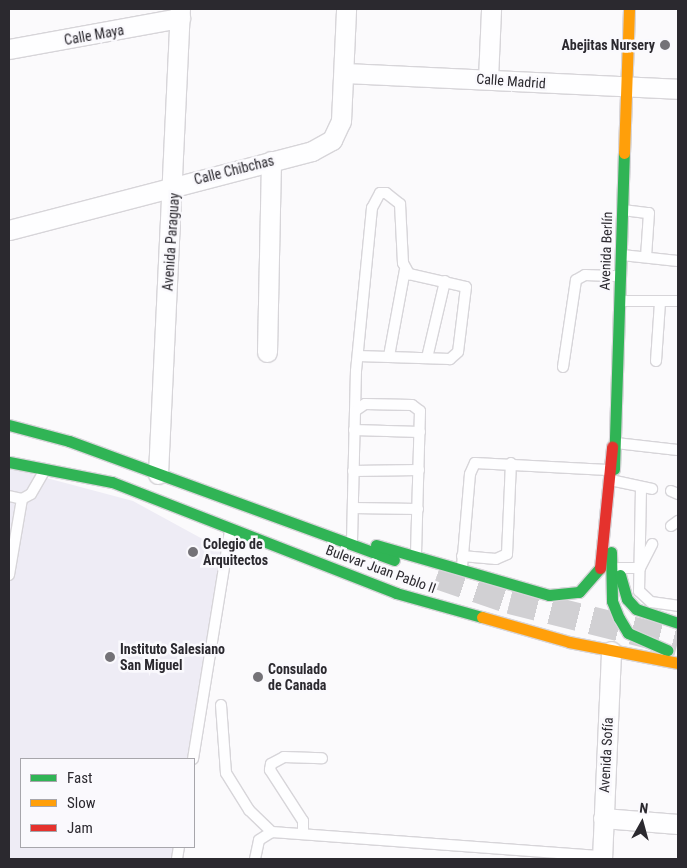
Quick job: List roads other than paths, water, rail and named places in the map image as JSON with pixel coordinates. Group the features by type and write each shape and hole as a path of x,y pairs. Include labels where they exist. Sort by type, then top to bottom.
{"main road":[{"name":"Avenida Berlín","path":"616,494 612,445 621,255 629,9"},
{"name":"Bulevar Juan Pablo II","path":"9,425 110,456 336,541 394,560"},
{"name":"Bulevar Juan Pablo II","path":"28,444 110,456"},
{"path":"336,541 352,542 416,554 549,594 579,592 600,572 612,445"},
{"name":"Bulevar Juan Pablo II","path":"53,457 396,593 611,651 678,663"},
{"name":"Bulevar Juan Pablo II","path":"9,462 45,467 112,482"},
{"path":"616,494 618,524"},
{"path":"616,494 611,586 619,618 628,633 678,653"},
{"path":"618,543 619,568 627,599 636,609 678,623"}],"street":[{"name":"Calle Chibchas","path":"9,230 271,161 332,140 341,121 346,9"},
{"path":"488,79 491,9"},
{"name":"Calle Maya","path":"9,50 180,14"},
{"name":"Avenida Paraguay","path":"158,474 175,185 180,14"},
{"name":"Calle Madrid","path":"344,73 678,90"},
{"path":"267,352 271,161"},
{"name":"Avenida Sofía","path":"602,858 611,651"},
{"path":"604,818 678,824"}],"lane":[{"path":"352,542 354,430 358,356 372,208 380,192 396,198 400,204 405,270 389,356"},
{"path":"622,210 649,214 646,258"},
{"path":"621,255 678,261"},
{"path":"358,356 450,359 458,352 466,287 445,281 416,278 405,270"},
{"path":"563,367 576,280 585,275 620,276"},
{"path":"427,358 445,281"},
{"path":"619,301 678,302"},
{"path":"656,361 660,302"},
{"path":"355,411 365,404 412,405 420,411 416,554"},
{"path":"354,430 420,432"},
{"path":"612,445 678,450"},
{"path":"462,568 472,467 479,461 610,470"},
{"path":"462,556 501,559 506,554 511,463"},
{"path":"9,496 22,499 31,494 45,467"},
{"path":"353,471 419,470"},
{"path":"615,481 652,489"},
{"path":"641,488 640,568 642,595 655,603 678,606"},
{"path":"9,575 22,499"},
{"path":"353,508 418,509"},
{"path":"193,758 231,527"},
{"path":"640,568 652,544"},
{"path":"619,568 640,568"},
{"path":"221,705 226,773 249,810 272,832"},
{"path":"303,834 302,821 270,770 271,764 284,757 322,758"},
{"path":"255,859 259,840 272,832 602,858"}],"tunnel":[{"path":"437,575 510,600 678,642"}],"place":[{"name":"Abejitas Nursery","path":"665,45"},
{"name":"Colegio de Arquitectos","path":"193,552"},
{"name":"Instituto Salesiano San Miguel","path":"110,657"},
{"name":"Consulado de Canada","path":"258,677"}]}
